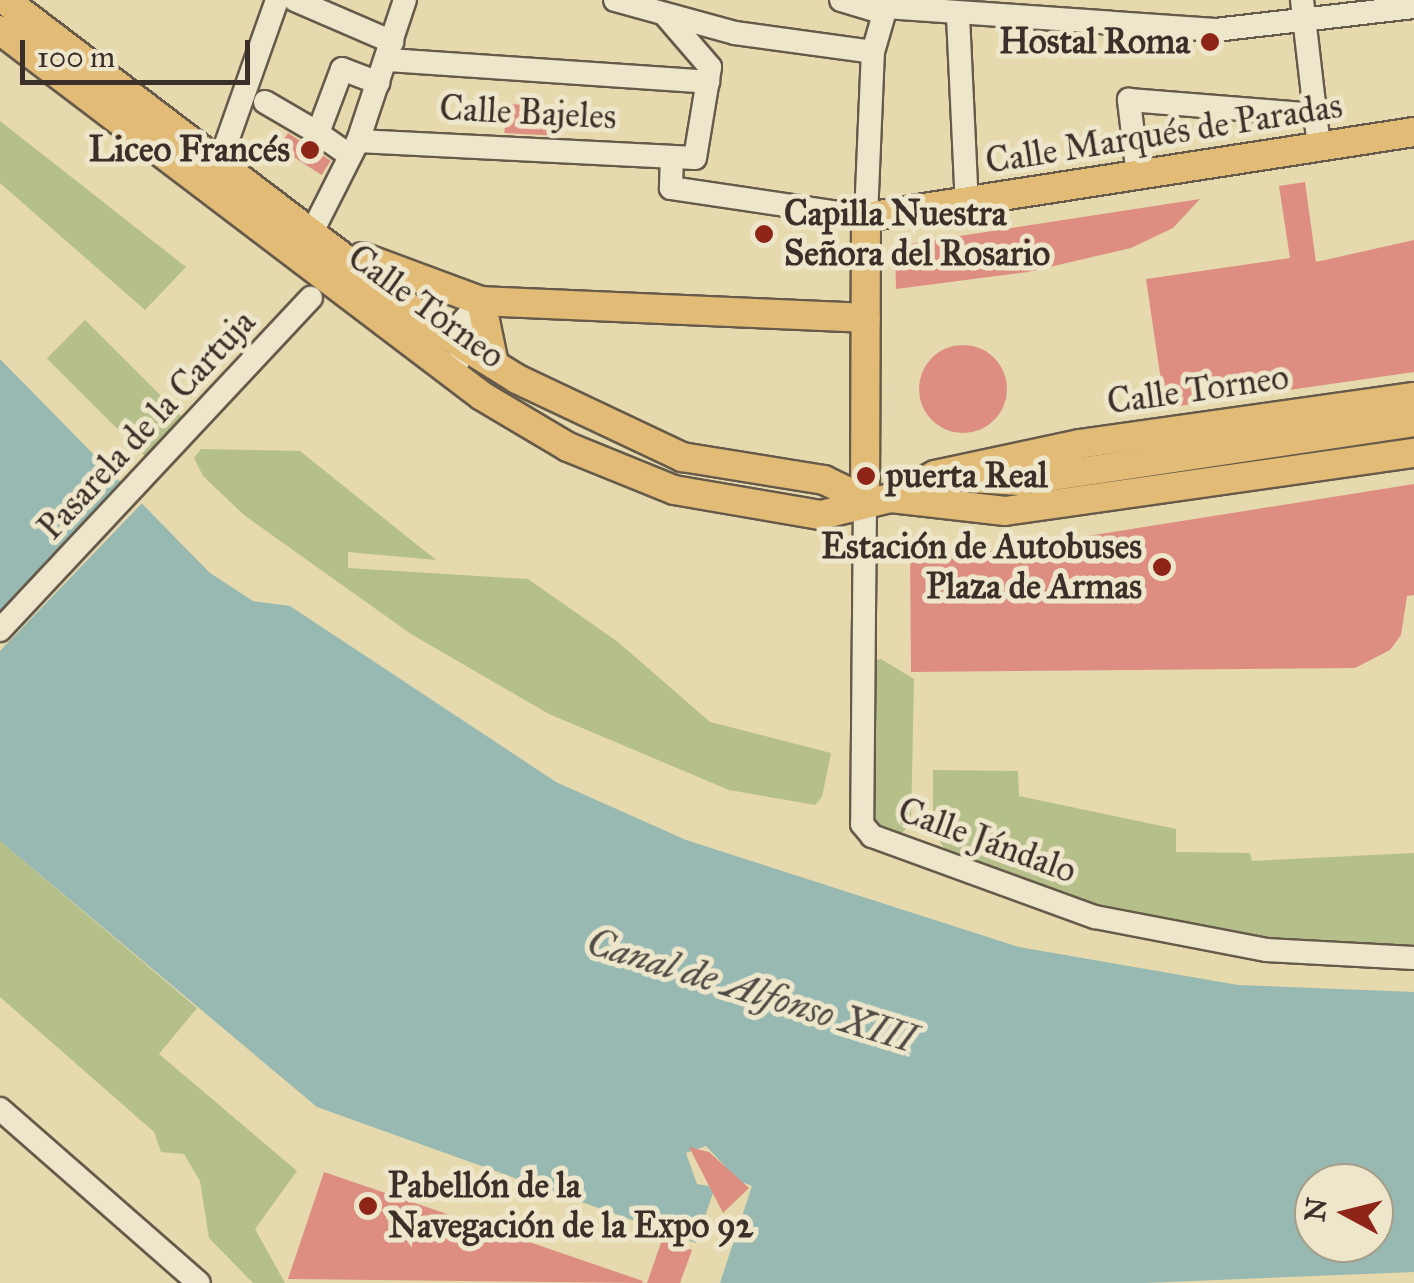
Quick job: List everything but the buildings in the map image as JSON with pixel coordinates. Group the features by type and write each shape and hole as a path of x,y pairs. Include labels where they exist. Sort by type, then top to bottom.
{"main road":[{"name":"Calle Torneo","path":"5,0 437,329 466,362"},
{"name":"Calle Torneo","path":"0,30 313,296 682,457 824,480 878,499 1006,511 1414,453"},
{"name":"Calle Marqués de Paradas","path":"866,216 967,204 1414,132"},
{"path":"866,216 866,318 878,499"},
{"name":"Calle Torneo","path":"320,238 481,308 866,318"},
{"path":"466,362 481,308"},
{"name":"Calle Torneo","path":"878,499 934,475 1079,444 1414,397"},
{"name":"Calle Torneo","path":"934,475 1020,481 1414,422"},
{"name":"Calle Torneo","path":"962,506 1020,481"}],"street":[{"path":"220,161 277,0"},
{"path":"295,0 390,51 708,82"},
{"path":"320,238 390,51 405,0"},
{"path":"615,0 735,33 833,42 873,52"},
{"path":"833,42 842,1 958,16 1215,30 1302,11 1414,7"},
{"path":"666,16 710,67 671,188 866,216 873,52 886,7"},
{"path":"1302,11 1319,146"},
{"path":"958,16 967,204"},
{"path":"318,134 342,69 378,83"},
{"path":"1138,176 1128,100 1316,115"},
{"path":"265,102 318,134 353,148"},
{"name":"Calle Bajeles","path":"353,148 684,157"},
{"name":"Pasarela de la Cartuja","path":"0,630 196,426 313,296"},
{"path":"466,362 468,312 481,308"},
{"name":"Calle Jándalo","path":"878,499 862,824 886,844 903,844 964,875 1095,917 1266,950 1414,958"},
{"path":"0,1108 199,1283"}],"green space":[{"path":"0,121 186,267 145,310 0,183"},
{"path":"85,320 183,418 145,456 47,358"},
{"path":"201,449 300,451 436,560 348,552 348,568 528,579 618,642 710,722 831,753 822,797 815,805 729,790 549,714 411,634 244,515 203,476 194,458"},
{"path":"881,659 914,679 911,823 901,834 883,835 871,819 870,661"},
{"path":"933,770 1018,771 1019,796 1176,829 1176,852 1250,853 1252,861 1414,853 1414,951 1273,943 1148,920 951,858 933,831"},
{"path":"0,841 197,1008 159,1054 297,1171 255,1229 285,1283 253,1283 209,1238 200,1181 184,1154 161,1152 154,1132 0,997"}],"water":[{"name":"Canal de Alfonso XIII","path":"0,359 210,573 253,601 290,606 556,782 686,840 1019,947 1238,985 1414,992 1414,1272 1144,1283 720,1283 752,1186 720,1173 725,1166 706,1146 686,1153 697,1184 715,1187 696,1243 317,1107 0,841"}],"pier":[{"path":"127,482 145,500 0,651 0,615"}],"place":[{"name":"Hostal Roma","path":"1210,42"},
{"name":"Liceo Francés","path":"310,150"},
{"name":"Capilla Nuestra Señora del Rosario","path":"764,234"},
{"name":"puerta Real","path":"866,476"},
{"name":"Estación de Autobuses Plaza de Armas","path":"1162,567"},
{"name":"Pabellón de la Navegación de la Expo 92","path":"368,1206"}]}
